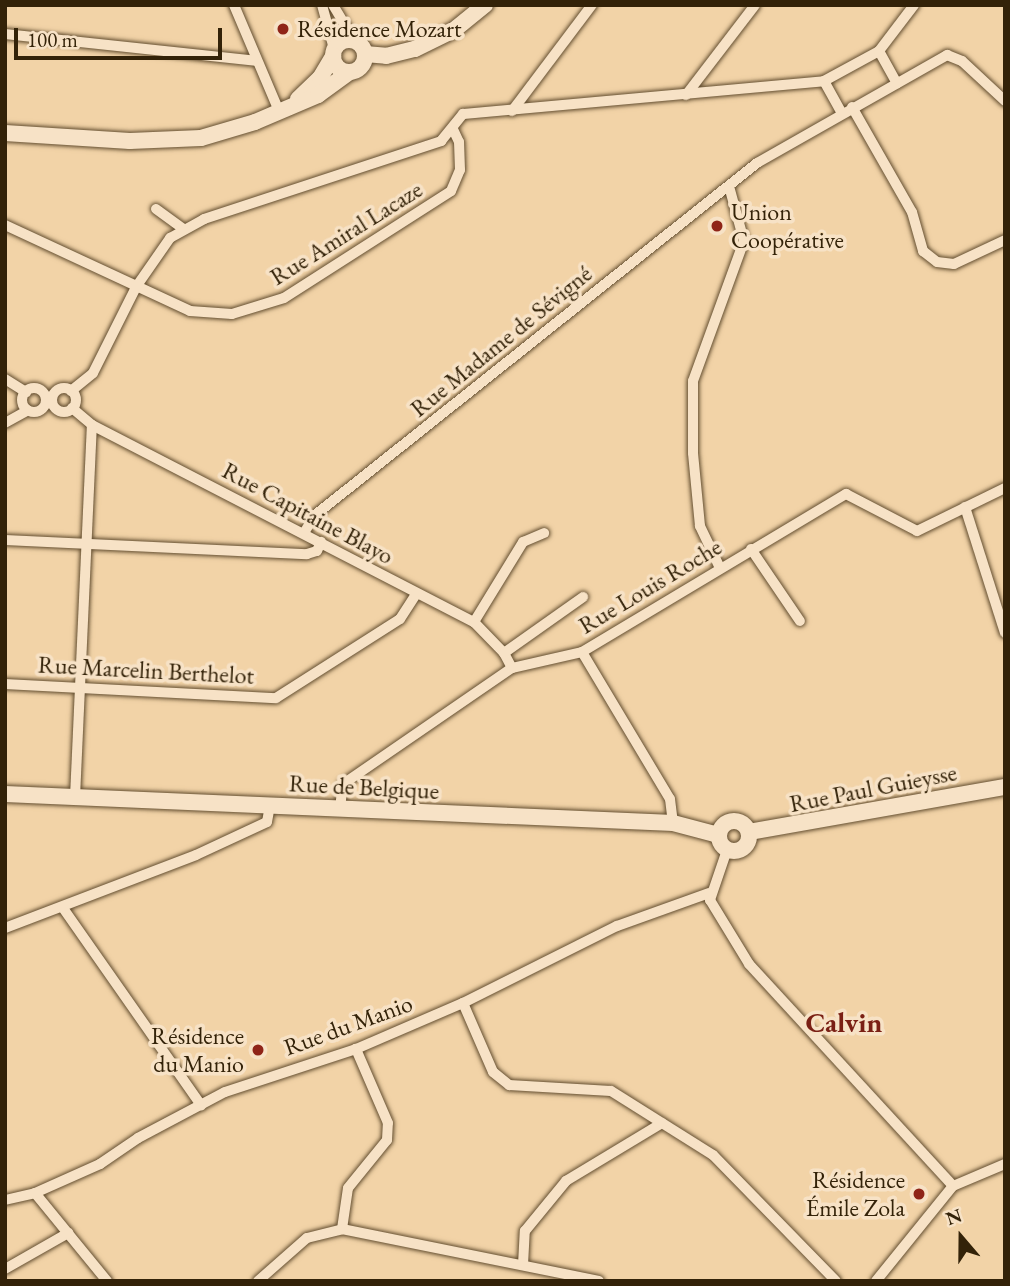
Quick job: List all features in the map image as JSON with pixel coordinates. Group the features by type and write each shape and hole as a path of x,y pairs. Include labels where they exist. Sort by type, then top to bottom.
{"main road":[{"path":"294,103 320,78 334,52 345,40 354,40 365,54 393,55 415,49 454,30 485,5"},
{"path":"334,52 338,67 350,72"},
{"path":"5,133 130,141 188,139 229,131 327,91 361,66 365,54"},
{"name":"Rue Paul Guieysse","path":"718,835 732,821 749,832 1005,786"},
{"name":"Rue de Belgique","path":"5,794 673,823 718,835"},
{"path":"718,835 727,850 746,845 749,832"}],"street":[{"path":"234,5 278,111"},
{"path":"322,5 334,52"},
{"path":"333,5 354,40"},
{"path":"512,111 592,5"},
{"path":"685,95 755,5"},
{"path":"5,379 26,392 71,391 93,373 135,287 170,238 184,229 441,141 463,114 824,81 879,51 914,5"},
{"path":"5,34 256,61"},
{"path":"879,51 897,83"},
{"name":"Rue Madame de Sévigné","path":"304,533 315,515 757,163 947,55 962,61 1005,101"},
{"path":"824,81 847,110 912,212 923,251 937,262 954,264 1005,240"},
{"name":"Rue Amiral Lacaze","path":"5,225 190,311 210,315 232,314 284,298 451,191 460,170 459,142 453,129"},
{"path":"720,568 700,526 693,453 693,381 744,241 729,186"},
{"path":"156,209 184,229"},
{"path":"42,391 46,398 42,409"},
{"path":"5,423 28,410 72,408 75,401 71,391"},
{"path":"26,392 22,399 28,410"},
{"path":"55,392 55,408"},
{"name":"Rue Capitaine Blayo","path":"72,408 92,425 474,622 505,653 512,668"},
{"path":"75,797 92,425"},
{"name":"Rue Louis Roche","path":"340,808 343,784 512,668 582,652 846,494 917,531 1005,488"},
{"path":"965,507 1005,633"},
{"path":"474,622 523,542 544,533"},
{"path":"5,540 88,546 307,554 317,551 321,542"},
{"path":"751,549 800,621"},
{"name":"Rue Marcelin Berthelot","path":"5,684 276,698 400,619 416,594"},
{"path":"505,653 583,597"},
{"path":"582,652 670,799 673,823"},
{"path":"5,928 196,855 267,822 270,805"},
{"path":"727,850 709,893 749,964 953,1186"},
{"name":"Rue du Manio","path":"5,1200 35,1193 100,1164 138,1138 225,1092 356,1049 464,1003 617,926 709,893"},
{"path":"63,908 201,1104"},
{"path":"464,1003 493,1072 509,1085 611,1091 713,1155 836,1281"},
{"path":"342,1229 348,1188 387,1140 388,1123 356,1049"},
{"path":"523,1265 525,1231 566,1181 662,1123"},
{"path":"876,1281 953,1186 1005,1164"},
{"path":"35,1193 107,1281"},
{"path":"258,1281 307,1238 342,1229 599,1281"},
{"path":"5,1269 68,1233"}],"place":[{"name":"Résidence Mozart","path":"283,29"},
{"name":"Union Coopérative","path":"717,226"},
{"name":"Résidence du Manio","path":"258,1050"},
{"name":"Résidence Émile Zola","path":"919,1194"}],"district":[{"name":"Calvin","path":"844,1022"}]}
